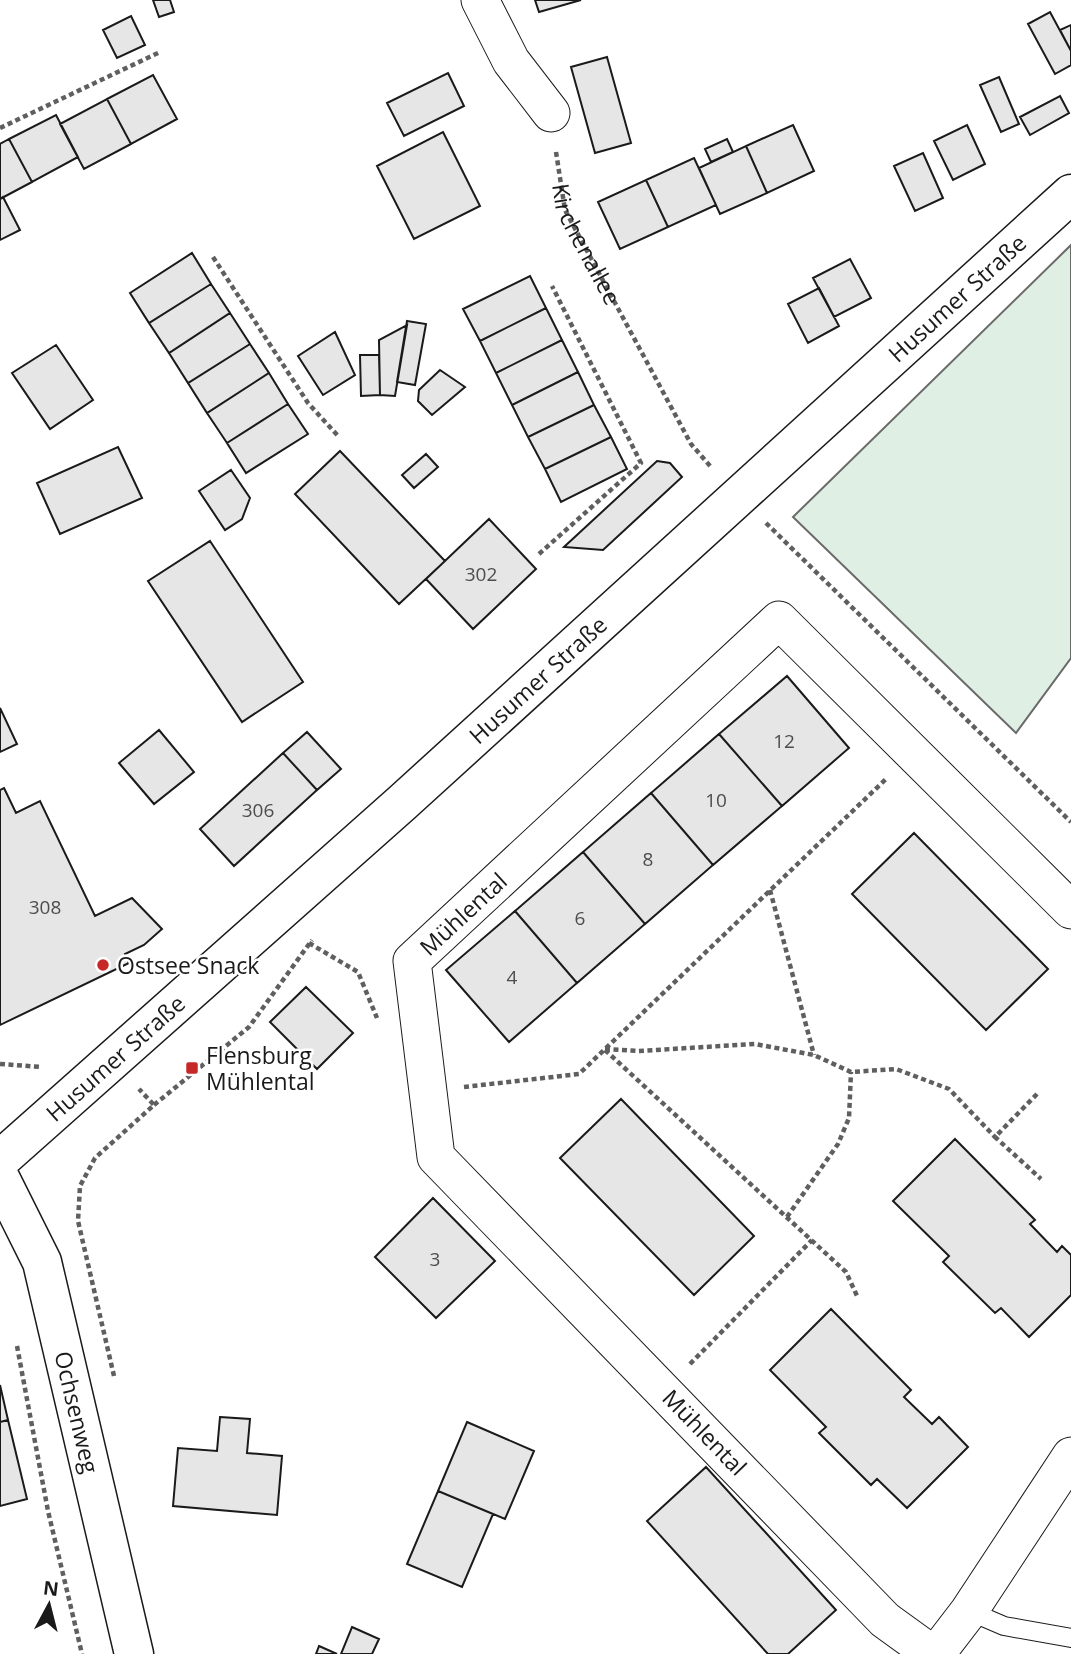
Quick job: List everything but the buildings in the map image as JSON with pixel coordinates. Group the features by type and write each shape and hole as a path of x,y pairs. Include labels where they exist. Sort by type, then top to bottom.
{"main road":[{"name":"Husumer Straße","path":"0,1160 280,912 1071,194"},
{"name":"Ochsenweg","path":"0,1178 41,1262 134,1654"}],"street":[{"path":"480,0 511,61 551,113"},
{"name":"Mühlental","path":"934,1654 885,1620 665,1390 436,1157 412,961 779,620 1071,910"},
{"path":"934,1654 969,1611 1071,1456"}],"lane":[{"path":"969,1611 1004,1626 1071,1638"}],"path":[{"path":"0,128 160,52"},
{"name":"Kirchenallee","path":"551,113 565,210 691,444 712,469"},
{"path":"213,257 307,403 339,437"},
{"path":"539,554 641,463 552,286"},
{"path":"739,496 1071,822"},
{"path":"429,1091 579,1074 913,753"},
{"path":"770,890 814,1055"},
{"path":"280,912 309,944 358,972 380,1026"},
{"path":"604,1049 638,1051 755,1044 814,1055 851,1072 897,1069 949,1089 995,1138 1041,1179"},
{"path":"604,1049 846,1272 858,1298"},
{"path":"86,1250 78,1221 80,1186 95,1158 154,1105 111,1062"},
{"path":"787,1217 838,1143 849,1118 851,1072"},
{"path":"995,1138 1037,1094"},
{"path":"665,1390 812,1240"},
{"path":"16,1342 48,1511 82,1654"}],"green space":[{"path":"1071,245 1071,658 1016,733 793,517"}],"place":[{"name":"Ostsee Snack","path":"103,965"},
{"name":"Flensburg Mühlental","path":"192,1068"}]}
